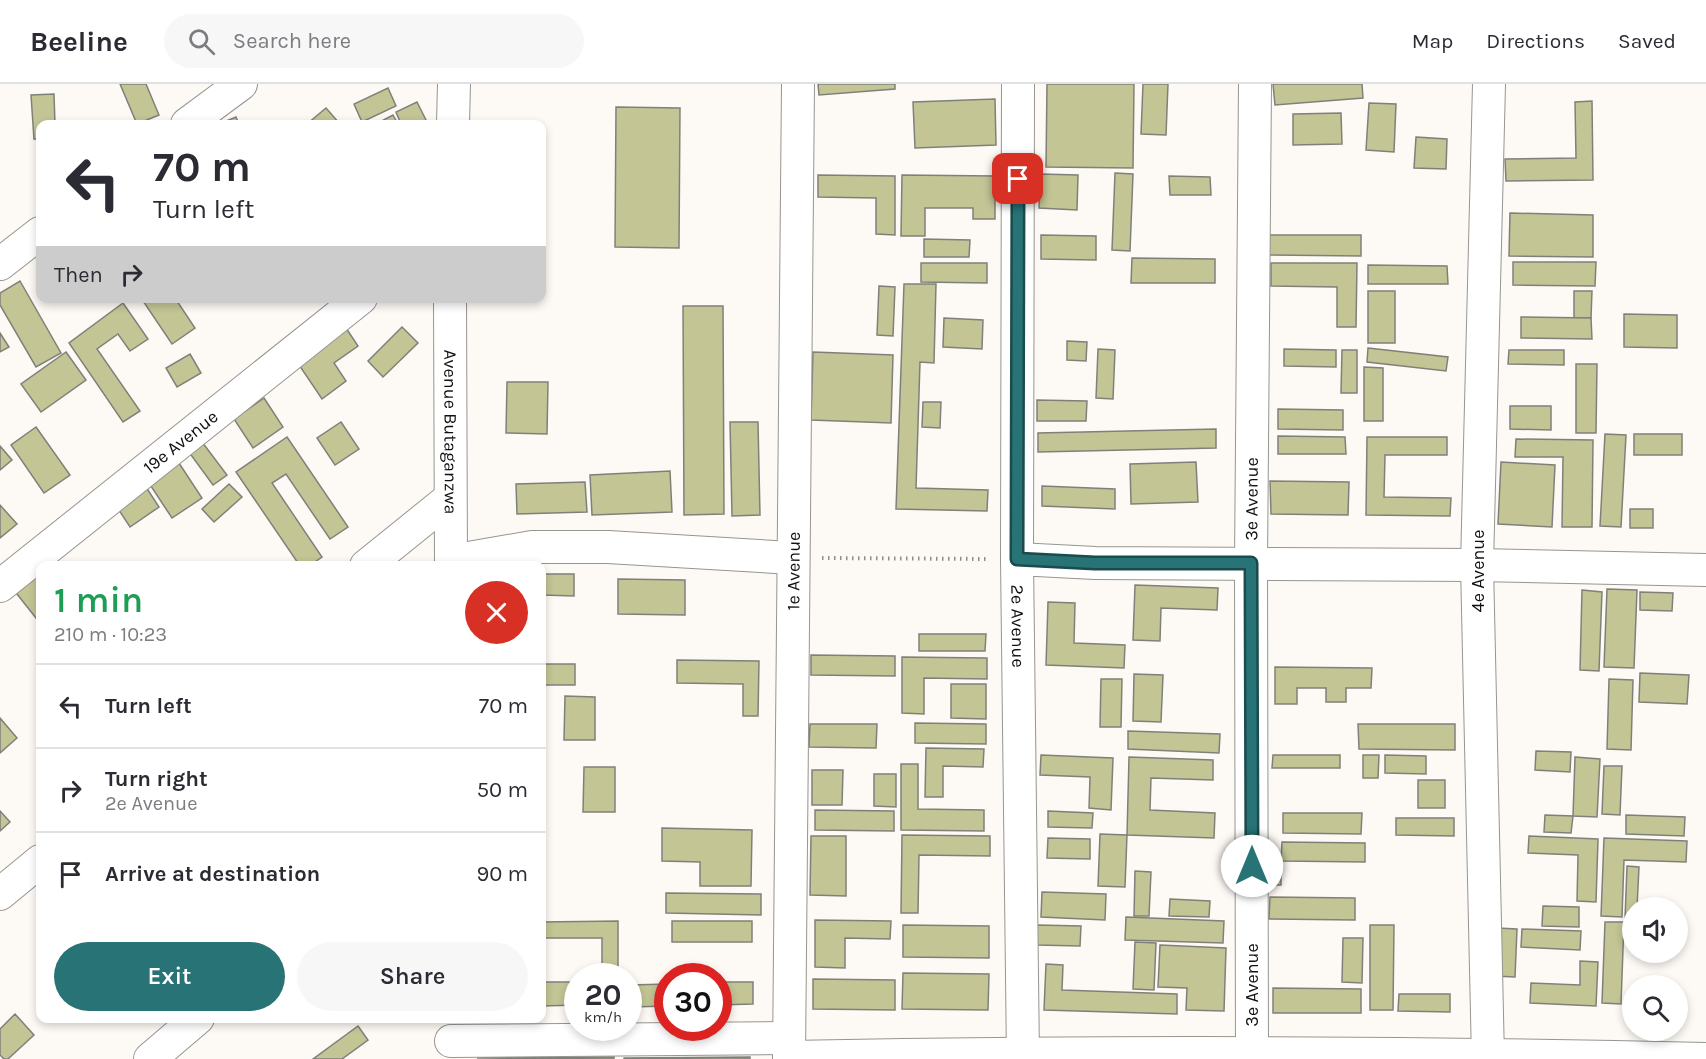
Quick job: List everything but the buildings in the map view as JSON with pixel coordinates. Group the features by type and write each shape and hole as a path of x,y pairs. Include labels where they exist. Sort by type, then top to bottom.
{"street":[{"path":"192,120 241,84"},
{"path":"453,120 454,84"},
{"name":"1e Avenue","path":"788,1051 798,84"},
{"name":"2e Avenue","path":"1018,84 1017,559 1023,1056"},
{"name":"3e Avenue","path":"1252,1056 1251,563 1255,84"},
{"name":"4e Avenue","path":"1488,1056 1477,565 1489,84"},
{"path":"0,264 36,236"},
{"name":"19e Avenue","path":"0,586 355,303"},
{"name":"Avenue Butaganzwa","path":"450,303 451,561"},
{"path":"372,561 449,499"},
{"path":"461,561 532,547 620,548 792,558"},
{"path":"1017,559 1104,563 1477,565 1706,570"},
{"path":"0,894 36,864"},
{"path":"150,1059 192,1023"},
{"path":"451,1039 788,1051 1023,1056 1488,1056 1706,1059"}],"path":[{"path":"792,558 1017,559"}],"route":[{"path":"1018,179 1017,559 1095,563 1251,563 1252,866"}]}
